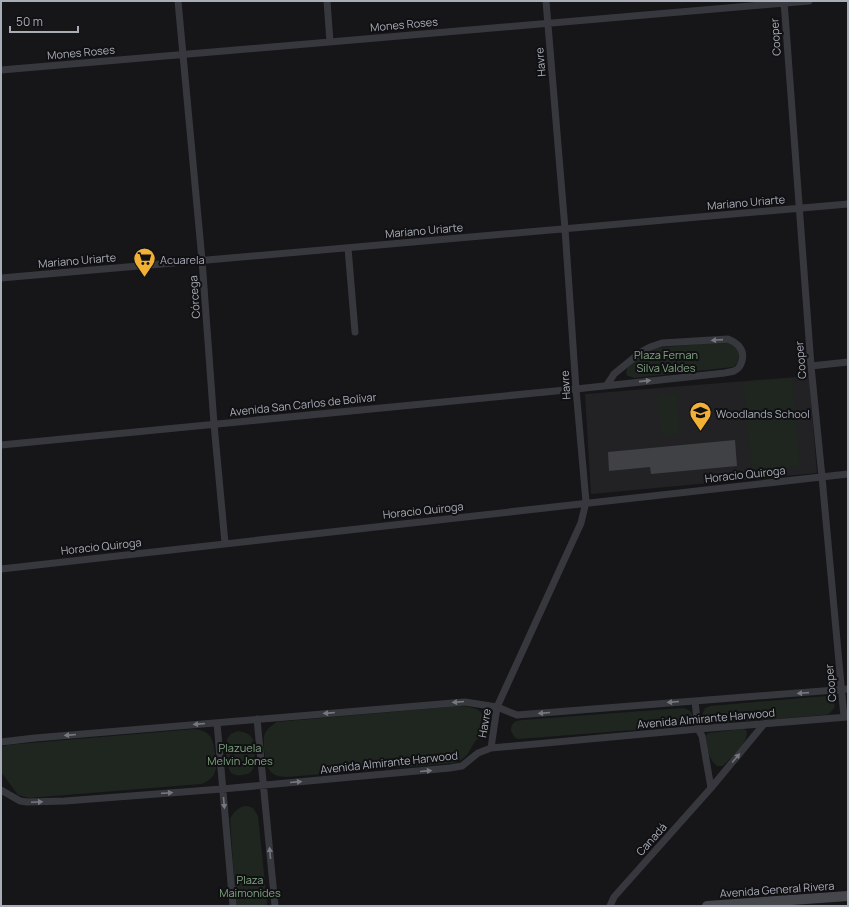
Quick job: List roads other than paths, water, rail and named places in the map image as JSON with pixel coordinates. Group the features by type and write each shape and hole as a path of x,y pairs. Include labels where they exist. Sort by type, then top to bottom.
{"main road":[{"name":"Avenida General Rivera","path":"707,906 801,902 848,896"}],"street":[{"name":"Córcega","path":"178,1 202,260 214,424 225,543"},
{"path":"327,1 330,42"},
{"name":"Havre","path":"491,748 497,707 581,523 586,502 546,1"},
{"name":"Mones Roses","path":"1,70 809,1"},
{"name":"Cooper","path":"784,2 811,366 845,689 846,717"},
{"name":"Mariano Uriarte","path":"1,278 848,204"},
{"path":"348,248 355,332"},
{"name":"Avenida San Carlos de Bolívar","path":"1,445 576,389 735,371 741,366 743,352 734,341 728,339 662,343 641,352 614,374 607,385"},
{"path":"811,366 848,362"},
{"name":"Horacio Quiroga","path":"1,569 586,502 848,474"},
{"name":"Avenida Almirante Harwood","path":"1,742 465,702 497,707 517,715 845,689"},
{"path":"695,701 698,729 702,736 711,788"},
{"name":"Avenida Almirante Harwood","path":"1,790 20,801 27,802 65,801 222,789 450,768 462,766 478,753 491,748 846,717"},
{"path":"257,719 275,906"},
{"path":"217,723 232,906"},
{"name":"Canadá","path":"610,906 614,897 711,788 764,724"}],"place":[{"name":"Acuarela","path":"145,278"},
{"name":"Woodlands School","path":"701,432"}],"park label":[{"name":"Plaza Fernan Silva Valdes","path":"666,360"},
{"name":"Plazuela Melvin Jones","path":"240,753"},
{"name":"Plaza Maimonides","path":"250,885"}]}
